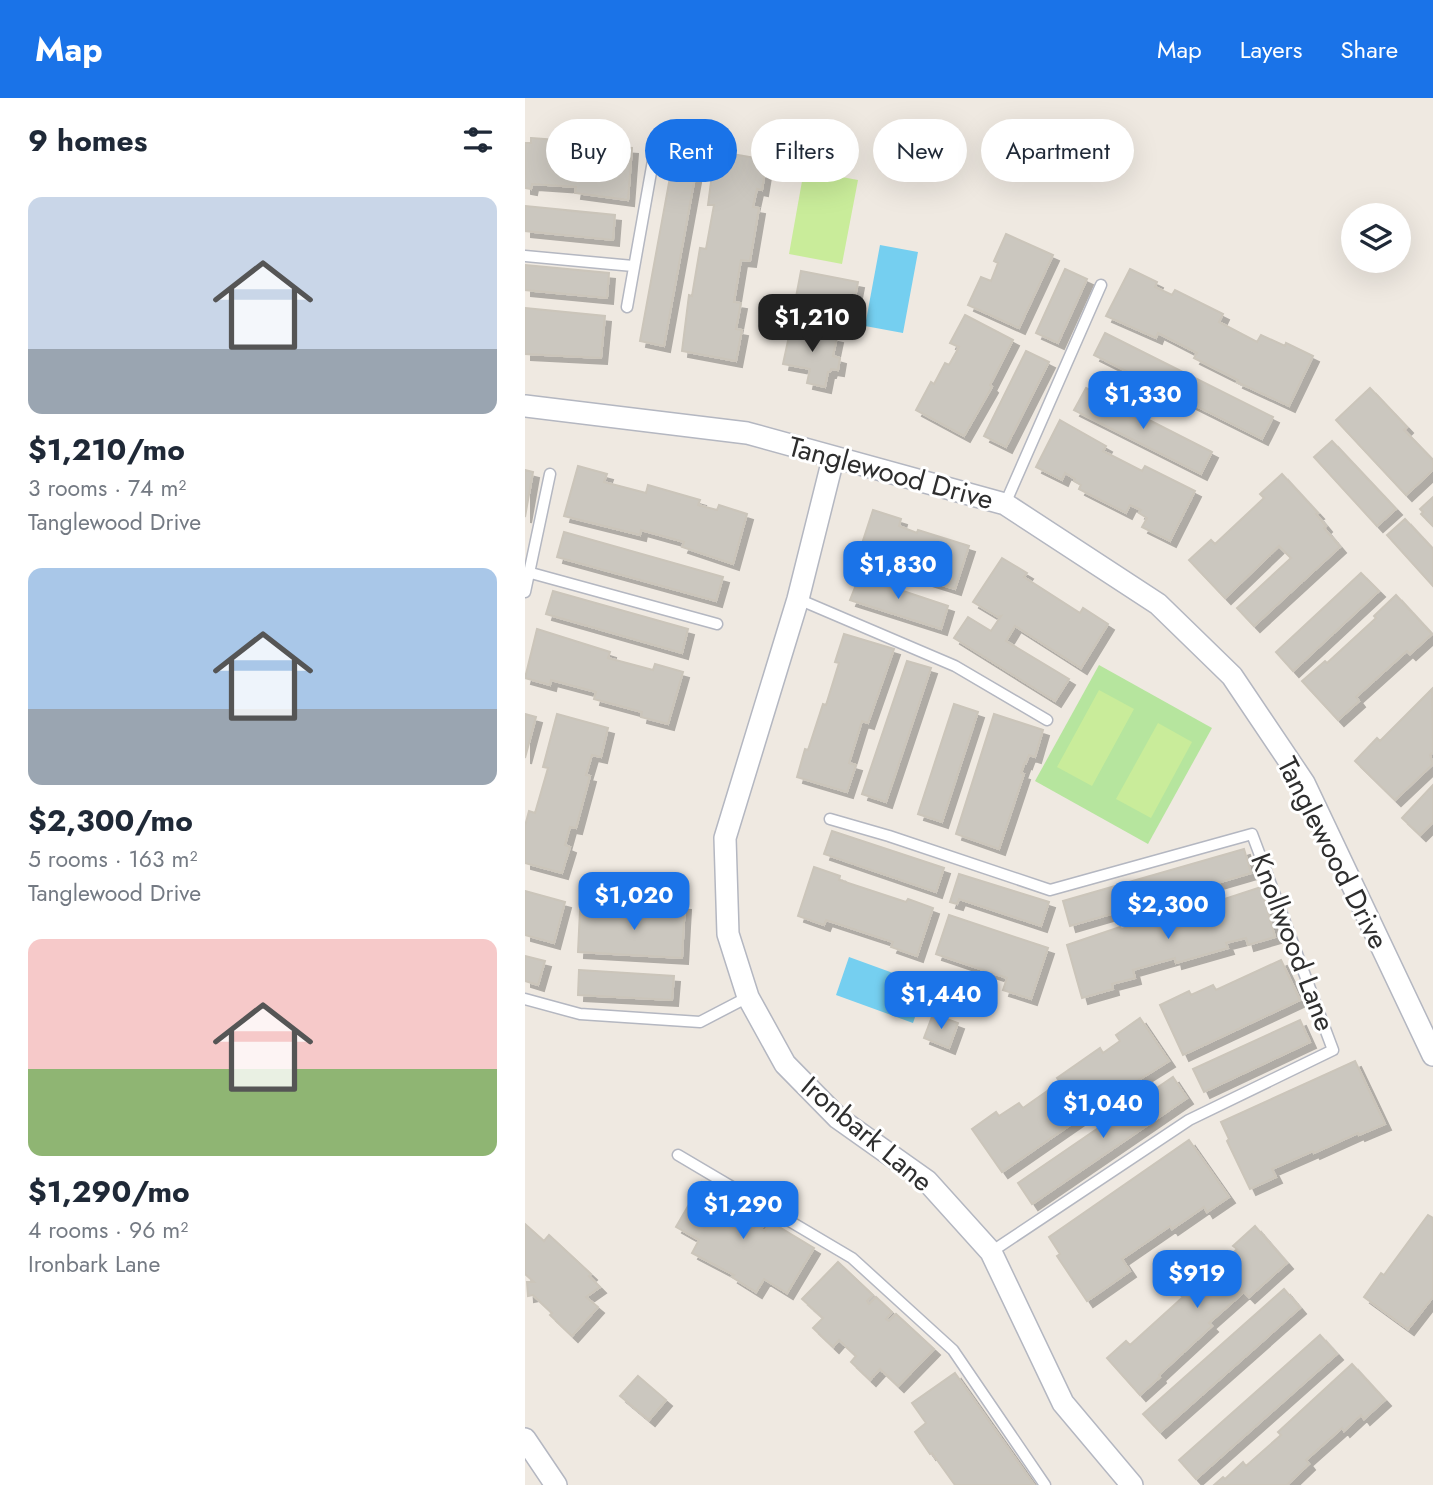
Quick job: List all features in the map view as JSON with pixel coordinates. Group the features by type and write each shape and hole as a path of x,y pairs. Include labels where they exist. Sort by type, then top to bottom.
{"street":[{"name":"Tanglewood Drive","path":"525,406 747,433 833,459 1005,504 1159,604 1232,676 1304,783 1433,1055"},
{"name":"Ironbark Lane","path":"833,459 798,599 725,838 728,934 748,997 785,1064 838,1118 927,1181 991,1252 1063,1403 1132,1485"},
{"path":"525,1438 556,1485"}],"lane":[{"path":"627,307 649,182"},
{"path":"525,256 633,266"},
{"path":"1005,504 1101,285"},
{"path":"525,592 550,474"},
{"path":"531,573 717,624"},
{"path":"798,599 955,666 1047,720"},
{"name":"Knollwood Lane","path":"830,819 1050,890 1252,834 1333,1050 1189,1120 991,1252"},
{"path":"525,999 579,1014 700,1022 748,997"},
{"path":"678,1155 852,1258 953,1350 1045,1485"}],"green space":[{"path":"802,182 858,182 842,264 789,254"},
{"path":"1099,665 1212,728 1148,844 1035,781"},
{"path":"1099,690 1134,709 1092,786 1057,767"},
{"path":"1158,723 1192,742 1151,818 1116,799"}],"water":[{"path":"880,245 918,252 903,333 865,326"},
{"path":"849,957 926,985 913,1023 836,995"}],"building":[{"path":"531,138 546,139 546,182 629,182 628,200 575,193 576,187 532,184 531,189 525,188 525,143 531,143"},
{"path":"737,155 751,157 751,182 763,182 762,190 757,189 753,207 759,208 750,261 741,260 734,302 741,303 736,329 742,330 736,361 682,351 689,295 692,296 700,248 706,249 714,205 708,205 711,182 737,182"},
{"path":"669,182 694,182 664,346 640,341"},
{"path":"525,206 615,215 613,240 525,231"},
{"path":"1006,234 1053,255 1019,328 968,305 981,277 991,281 998,263 994,261"},
{"path":"525,265 609,273 607,298 525,290"},
{"path":"1065,269 1087,279 1058,343 1036,333"},
{"path":"1130,269 1157,282 1155,287 1172,295 1175,290 1223,314 1219,322 1257,342 1261,335 1313,356 1289,406 1237,382 1238,380 1194,358 1197,353 1158,333 1156,338 1106,316"},
{"path":"801,271 858,282 849,329 792,318"},
{"path":"525,308 605,316 601,358 525,354"},
{"path":"965,315 1013,340 990,385 992,387 964,436 916,410 931,382 934,384 945,363 949,365 959,347 950,343"},
{"path":"791,327 837,337 833,356 840,358 838,370 831,369 828,372 825,387 807,383 810,369 783,364"},
{"path":"1105,333 1273,417 1262,439 1094,355"},
{"path":"1026,351 1049,362 1006,447 984,436"},
{"path":"1086,388 1212,452 1201,474 1074,410"},
{"path":"1370,388 1407,427 1404,430 1433,460 1433,470 1406,495 1336,420"},
{"path":"1060,420 1106,446 1103,451 1142,471 1145,466 1195,491 1170,541 1142,527 1147,518 1139,513 1141,510 1130,505 1126,513 1079,489 1081,485 1065,473 1062,480 1036,467"},
{"path":"1332,441 1396,509 1377,526 1314,457"},
{"path":"578,466 607,474 604,482 646,493 648,485 700,500 698,505 717,510 719,505 747,514 733,564 682,547 684,542 641,530 640,535 564,516"},
{"path":"525,470 533,472 525,517"},
{"path":"1282,474 1318,513 1316,514 1326,526 1324,528 1340,547 1254,626 1237,608 1291,558 1279,546 1225,598 1189,560 1211,540 1215,544 1264,498 1260,494"},
{"path":"1433,497 1432,525 1421,514 1423,512 1420,509"},
{"path":"873,510 901,519 899,526 917,533 918,530 969,546 955,589 904,573 903,576 857,559"},
{"path":"1405,519 1433,549 1433,586 1387,535"},
{"path":"564,532 723,577 716,601 557,557"},
{"path":"1002,558 1027,573 1024,577 1080,613 1083,608 1108,624 1081,668 1015,626 1006,641 1069,679 1055,701 954,638 968,617 991,631 1001,616 998,617 973,602"},
{"path":"863,567 873,570 870,580 948,606 941,629 850,600"},
{"path":"1361,573 1379,591 1293,671 1276,652"},
{"path":"553,591 688,629 682,653 546,614"},
{"path":"1396,595 1432,634 1410,654 1407,651 1356,697 1359,701 1338,720 1302,681 1325,661 1327,663 1376,618 1374,616"},
{"path":"537,629 610,652 608,658 653,670 655,664 683,672 668,724 641,717 642,712 594,699 596,692 551,680 550,685 525,678"},
{"path":"844,634 894,649 868,723 862,721 849,763 856,765 847,792 797,777 823,704 826,705 839,663 835,662"},
{"path":"907,661 931,668 886,802 862,794"},
{"path":"1432,689 1433,752 1430,755 1433,764 1395,800 1355,761 1377,738 1380,741"},
{"path":"954,704 978,712 942,822 918,814"},
{"path":"525,714 536,717 525,758"},
{"path":"557,714 608,728 601,757 592,755 586,775 590,776 576,828 570,827 565,845 570,847 562,873 525,863 525,826 529,811 535,813 548,768 543,767"},
{"path":"994,714 1043,730 1035,757 1029,755 1025,762 1021,773 1024,774 999,849 956,834"},
{"path":"1433,785 1433,822 1420,835 1402,818"},
{"path":"832,831 944,868 936,892 824,854"},
{"path":"1244,849 1251,873 1070,926 1063,901"},
{"path":"814,867 840,876 839,880 933,908 917,956 891,947 893,942 826,920 824,925 798,916"},
{"path":"959,874 1049,902 1041,926 959,899 957,904 950,902"},
{"path":"1261,887 1275,937 1248,945 1246,938 1226,943 1228,948 1176,963 1175,958 1133,970 1135,978 1112,984 1113,989 1082,998 1067,945 1120,927 1121,929 1167,916 1168,920 1211,908 1209,904"},
{"path":"525,891 565,902 554,943 525,935"},
{"path":"656,902 685,904 682,958 578,952 580,910 655,914"},
{"path":"949,915 1048,948 1031,999 1003,990 1007,978 936,954"},
{"path":"525,956 545,961 538,985 525,981"},
{"path":"1281,960 1300,1000 1183,1055 1160,1005 1189,991 1191,995 1213,985 1216,990"},
{"path":"579,970 674,976 672,1000 578,995"},
{"path":"933,1014 958,1023 949,1048 924,1038"},
{"path":"1140,1018 1169,1061 1124,1089 1121,1084 1083,1110 1086,1114 1002,1172 972,1129 996,1112 999,1116 1019,1103 1023,1108 1060,1082 1057,1078 1100,1048 1103,1053 1120,1041 1116,1035"},
{"path":"1300,1020 1310,1042 1204,1092 1193,1069"},
{"path":"1355,1061 1385,1124 1272,1169 1276,1177 1250,1189 1221,1122"},
{"path":"1173,1077 1187,1098 1032,1204 1018,1183"},
{"path":"1189,1140 1229,1197 1207,1212 1204,1207 1172,1229 1170,1226 1122,1259 1130,1271 1087,1301 1057,1256 1060,1254 1049,1237"},
{"path":"702,1182 745,1207 740,1216 744,1218 749,1210 767,1221 761,1229 765,1231 771,1222 814,1248 787,1293 764,1279 756,1292 732,1277 734,1275 692,1253 699,1240 676,1227"},
{"path":"1428,1215 1433,1218 1433,1297 1408,1329 1364,1297 1381,1273 1384,1275"},
{"path":"525,1224 544,1241 549,1235 591,1274 589,1276 600,1287 586,1297 598,1307 572,1336 533,1295 528,1296 527,1282 534,1282 525,1274"},
{"path":"1255,1226 1287,1263 1249,1297 1244,1292 1209,1323 1212,1326 1140,1395 1107,1358 1126,1341 1130,1345 1219,1260 1222,1263 1237,1249 1233,1246"},
{"path":"838,1262 873,1295 867,1301 869,1304 876,1297 892,1312 886,1319 889,1321 896,1314 934,1349 898,1386 880,1369 870,1380 851,1362 856,1356 839,1340 833,1347 813,1328 823,1318 802,1299"},
{"path":"1284,1289 1300,1308 1160,1432 1143,1414"},
{"path":"1320,1335 1337,1354 1196,1479 1179,1460"},
{"path":"1352,1364 1385,1400 1364,1419 1361,1415 1344,1431 1342,1428 1306,1460 1309,1464 1287,1485 1214,1485 1223,1477 1225,1479 1243,1462 1246,1466 1281,1435 1278,1432"},
{"path":"955,1373 1034,1485 955,1485 932,1453 930,1454 915,1432 926,1423 912,1403"},
{"path":"638,1376 666,1400 649,1420 620,1396"}]}
